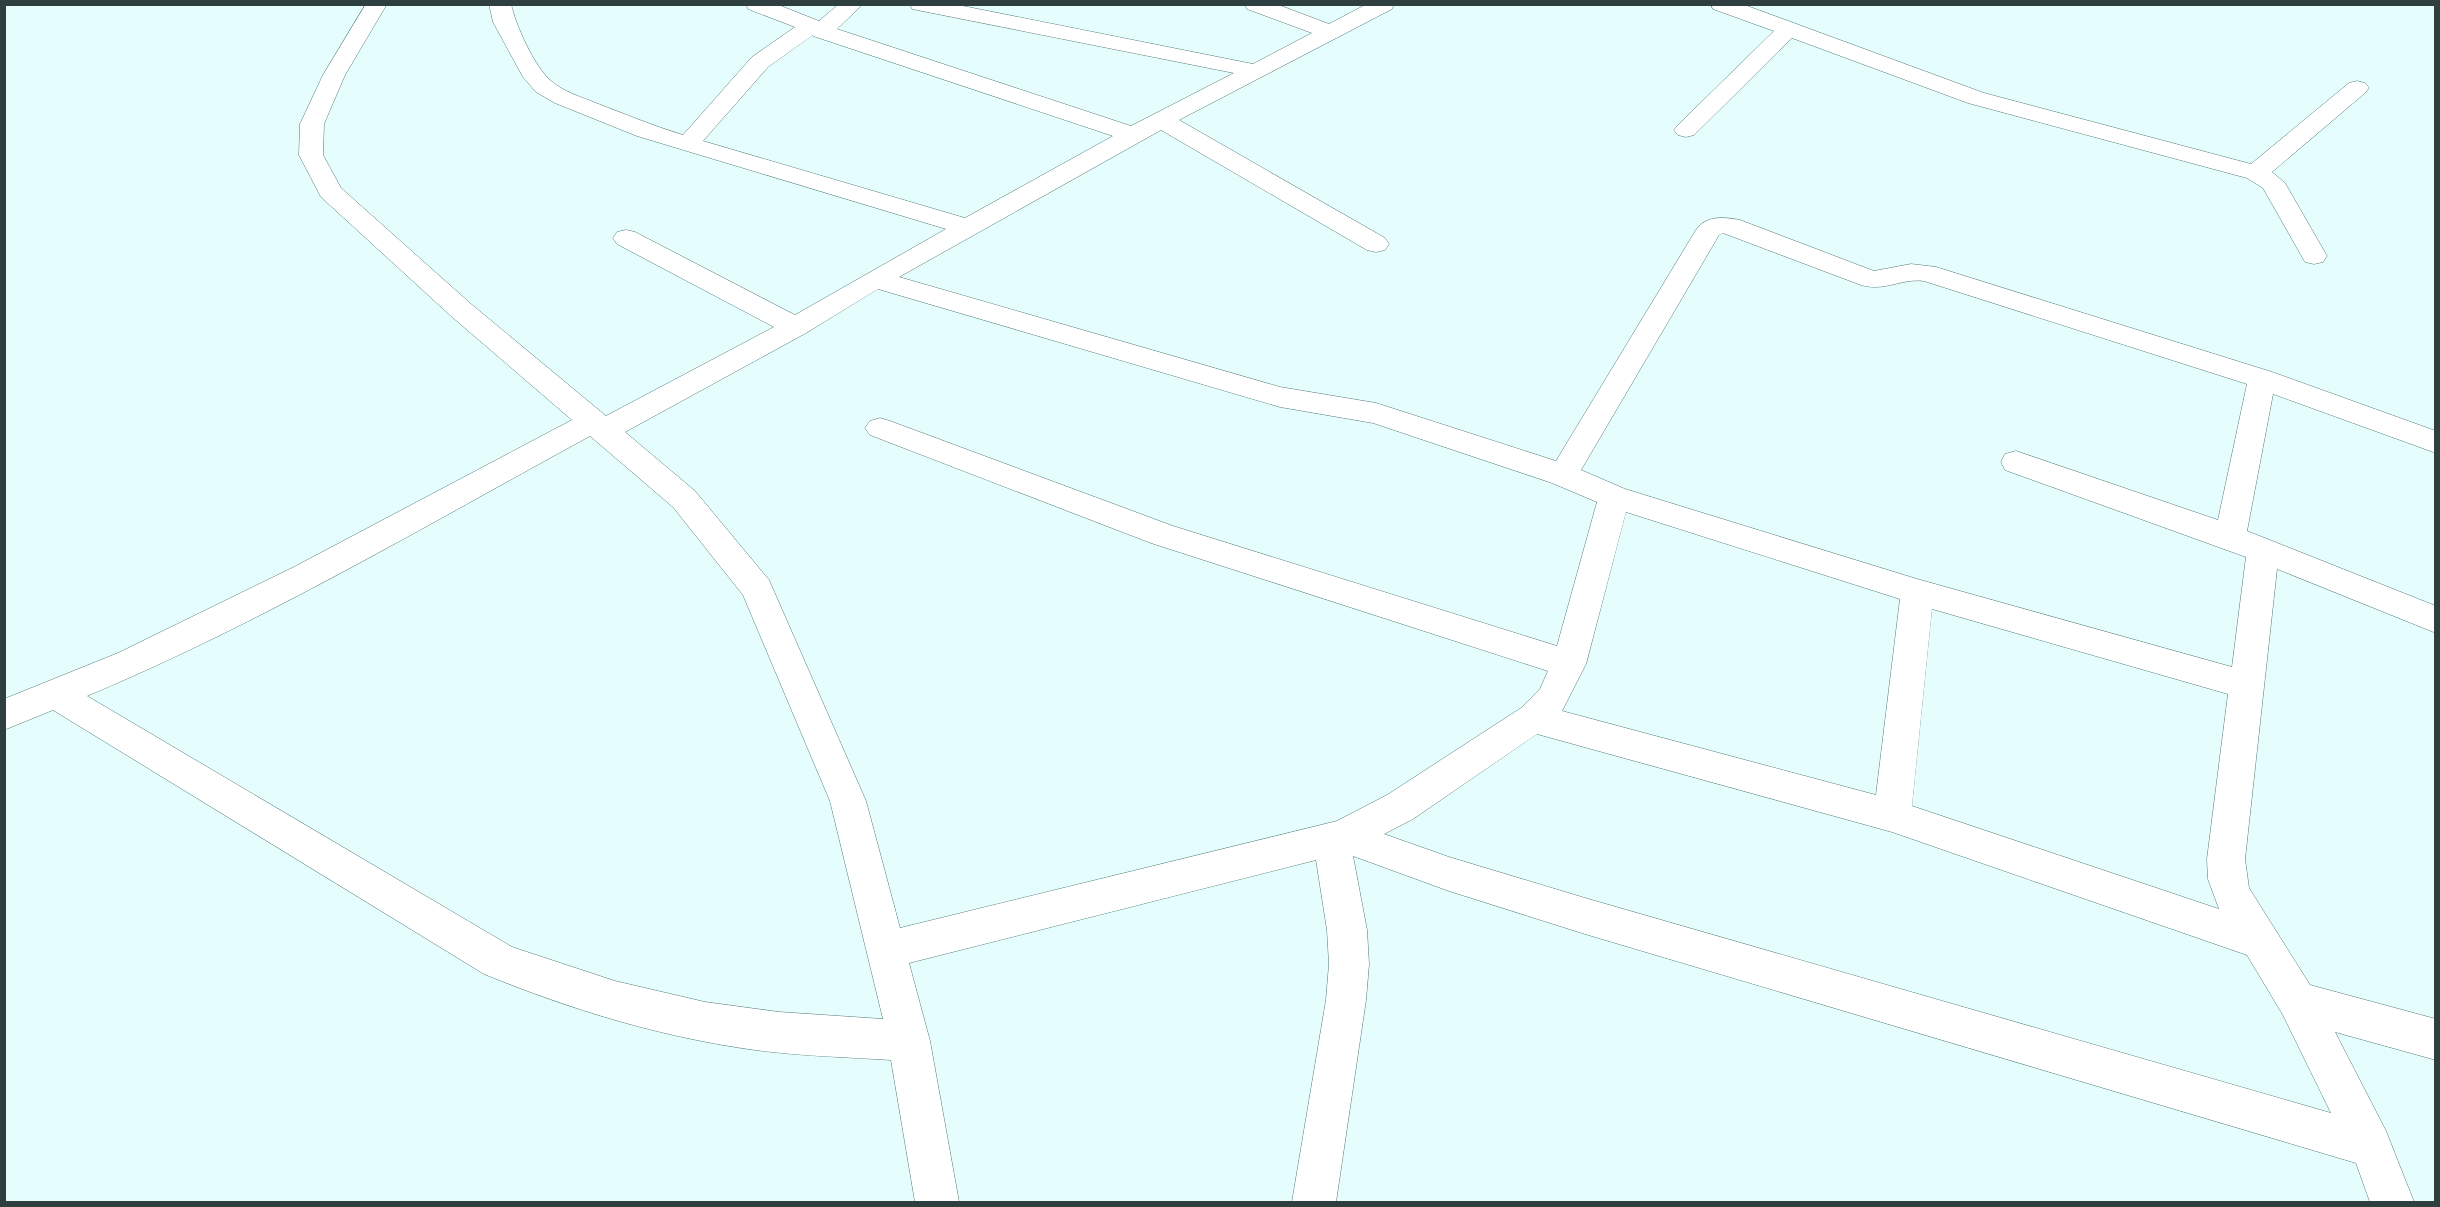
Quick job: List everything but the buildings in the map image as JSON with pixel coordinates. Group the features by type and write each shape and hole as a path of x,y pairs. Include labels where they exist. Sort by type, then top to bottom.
{"street":[{"path":"377,4 333,75 312,124 311,155 330,192 461,309 684,499 757,589 848,801 909,1041 937,1203"},
{"path":"500,4 504,22 534,77 544,87 563,98 645,131 968,227"},
{"path":"756,4 816,29 1133,135"},
{"path":"688,143 760,62 853,4"},
{"path":"920,4 1034,29 1175,52 1255,71"},
{"path":"1255,4 1331,32"},
{"path":"4,715 130,663 795,327 875,279 1133,135 1384,4"},
{"path":"1725,5 1976,98 2256,172 2273,183 2314,256"},
{"path":"1686,130 1788,29"},
{"path":"2256,172 2357,88"},
{"path":"1162,120 1376,244"},
{"path":"1563,475 1709,230 1720,225 1731,226 1870,279 1891,279 1910,271 1927,273 2262,380 2436,442"},
{"path":"626,238 795,327"},
{"path":"875,279 1280,397 1376,413 1563,475 1614,496 1917,592 2247,685"},
{"path":"2262,380 2247,543 2247,685 2226,858 2227,879 2234,896 2297,1001 2370,1146 2392,1203"},
{"path":"880,428 1162,535 1569,664"},
{"path":"2016,462 2247,543 2436,620"},
{"path":"885,950 1337,838 1400,807 1533,718 1552,699 1569,664 1614,496"},
{"path":"1892,816 1917,592"},
{"path":"55,694 498,961 549,982 622,1004 737,1027 909,1041"},
{"path":"1533,718 1892,816 2263,942"},
{"path":"1337,838 1586,916 2370,1146"},
{"path":"1314,1203 1346,1000 1349,964 1337,838"},
{"path":"2297,1001 2436,1040"}]}
